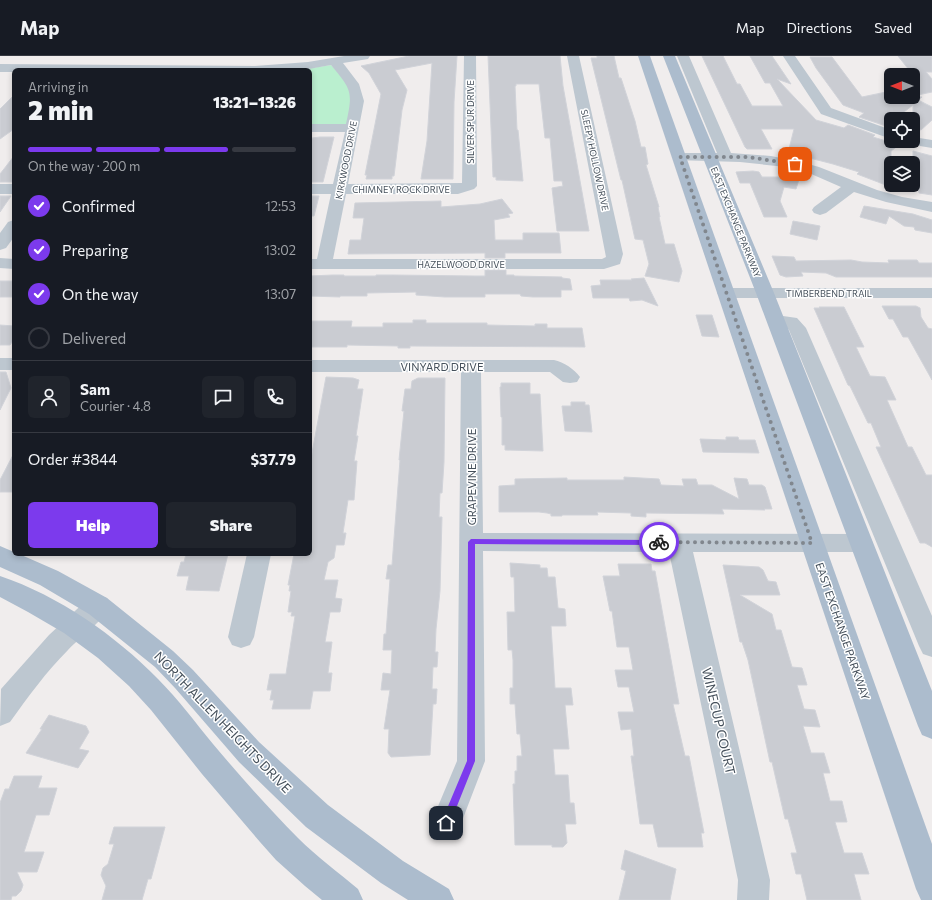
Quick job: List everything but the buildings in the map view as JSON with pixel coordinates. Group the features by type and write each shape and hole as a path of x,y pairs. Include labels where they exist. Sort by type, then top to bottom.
{"main road":[{"name":"EAST EXCHANGE PARKWAY","path":"644,56 932,889"},
{"name":"EAST EXCHANGE PARKWAY","path":"669,56 776,321 932,726"},
{"name":"NORTH ALLEN HEIGHTS DRIVE","path":"0,556 49,578 98,606 164,659 193,688 249,752 317,816 392,872 438,900"},
{"path":"0,586 24,597 74,626 104,648 138,677 168,709 222,776 289,850 347,900"}],"street":[{"path":"256,68 261,56"},
{"path":"292,68 364,56"},
{"name":"SILVER SPUR DRIVE","path":"468,187 470,184 470,56"},
{"name":"SLEEPY HOLLOW DRIVE","path":"573,56 616,254 616,257 611,262"},
{"name":"EAST EXCHANGE PARKWAY","path":"683,56 726,156"},
{"path":"789,56 826,111 884,133"},
{"name":"KIRKWOOD DRIVE","path":"317,264 340,189 358,101 357,92 353,84 335,62"},
{"path":"2,74 12,69"},
{"path":"312,128 352,128"},
{"path":"920,142 932,144"},
{"path":"680,157 726,156 769,160 803,166 852,186 893,199 932,207"},
{"path":"820,210 852,186"},
{"name":"CHIMNEY ROCK DRIVE","path":"312,189 458,189 468,187"},
{"path":"0,189 12,189"},
{"path":"0,245 12,228"},
{"name":"HAZELWOOD DRIVE","path":"317,264 598,264 611,262"},
{"path":"0,263 12,264"},
{"name":"TIMBERBEND TRAIL","path":"726,293 932,293"},
{"path":"776,321 791,322 798,328 932,646"},
{"path":"0,364 12,364"},
{"name":"VINYARD DRIVE","path":"312,366 554,366 570,377"},
{"name":"GRAPEVINE DRIVE","path":"446,823 471,761 471,366"},
{"path":"471,542 861,543"},
{"name":"WINECUP COURT","path":"680,542 754,880 753,900"},
{"path":"241,637 259,556"},
{"path":"0,713 15,691 40,661 74,626 98,606"}],"green space":[{"path":"331,65 345,80 353,98 348,125 312,125 312,68"}],"way so far":[{"path":"659,542 812,543 680,157 747,157 795,164"}],"route":[{"path":"446,823 471,761 471,542 659,542"}]}
